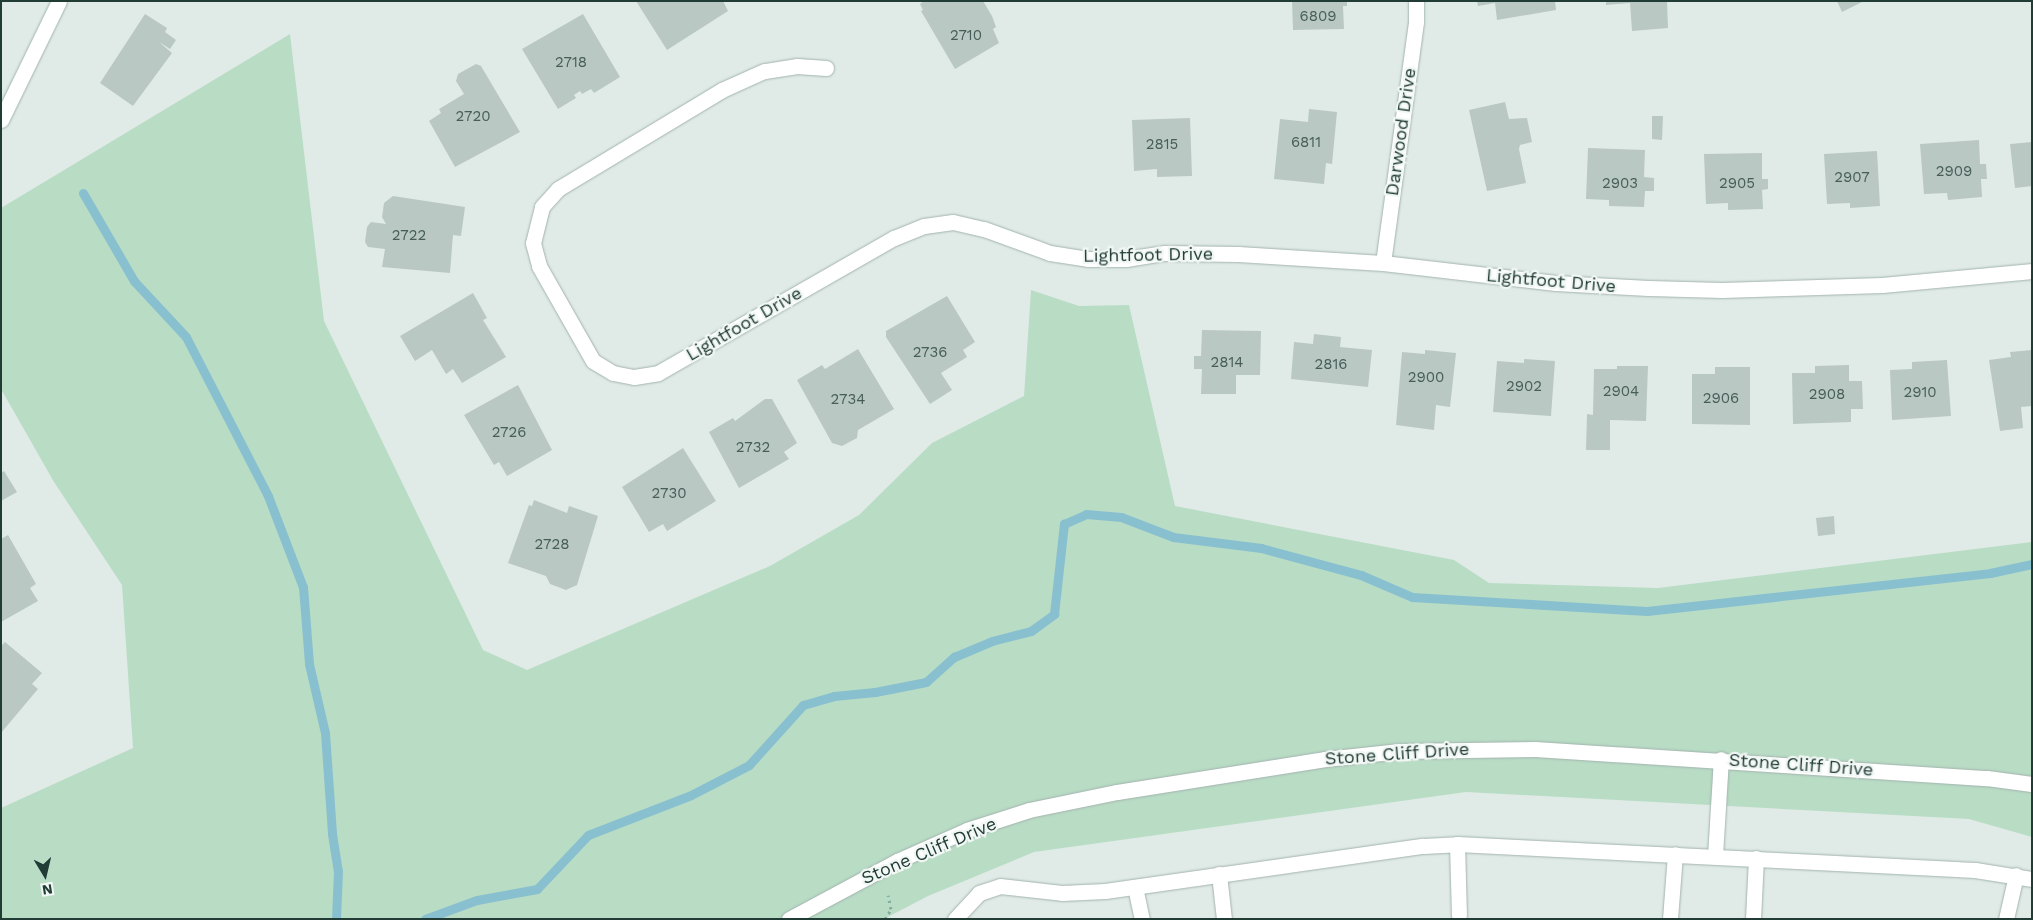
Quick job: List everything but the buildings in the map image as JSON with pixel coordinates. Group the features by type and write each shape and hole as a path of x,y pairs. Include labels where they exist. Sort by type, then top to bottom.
{"street":[{"path":"1,120 59,1"},
{"name":"Darwood Drive","path":"1383,263 1416,22 1416,1"},
{"name":"Lightfoot Drive","path":"826,68 797,66 764,71 722,90 558,189 542,208 533,243 539,266 593,361 613,373 634,377 658,373 894,238 924,226 943,223 984,228 1050,253 1088,259 1126,259 1174,253 1383,263 1556,283 1722,290 1882,285 2032,271"},
{"name":"Stone Cliff Drive","path":"789,919 896,861 967,830 1029,810 1228,773 1325,759 1469,749 1721,760 1987,778 2032,784"},
{"path":"1715,856 1721,760"},
{"path":"1457,844 1459,915"},
{"path":"955,919 979,893 1000,886 1062,893 1135,886 1457,844 1756,858 2016,875 2032,879"},
{"path":"1670,919 1675,854"},
{"path":"1753,919 1756,858"},
{"path":"1218,874 1224,919"},
{"path":"2006,919 2016,875"},
{"path":"1135,886 1142,919"}],"path":[{"path":"885,919 891,909 888,895"}],"green space":[{"path":"290,34 324,321 483,650 527,670 770,566 859,515 932,443 1024,396 1031,290 1079,306 1129,305 1175,506 1454,560 1489,583 1658,588 2032,542 2032,837 1969,819 1466,792 1034,852 928,896 884,919 1,919 1,808 133,748 122,585 54,482 1,389 1,208"}],"waterway":[{"path":"83,193 134,281 186,337 268,496 303,587 309,664 325,733 332,834 338,871 336,919"},
{"path":"425,919 477,900 537,889 588,835 691,795 749,765 803,705 834,696 875,692 926,682 954,657 992,641 1031,631 1054,614 1064,524 1086,514 1121,517 1173,537 1261,548 1361,575 1412,597 1647,611 1990,573 2032,564"}]}
